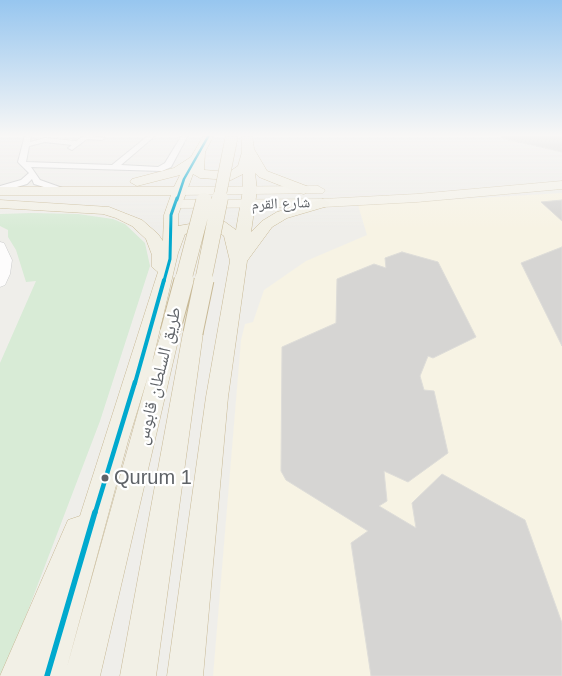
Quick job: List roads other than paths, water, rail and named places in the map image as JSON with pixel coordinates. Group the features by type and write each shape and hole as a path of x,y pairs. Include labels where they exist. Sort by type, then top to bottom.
{"highway":[{"path":"68,191 166,176 183,167"},
{"path":"170,259 169,229 177,197 193,167"},
{"path":"198,167 197,171 200,174 231,176 244,167"},
{"name":"طريق السلطان قابوس","path":"138,676 182,332 215,167"},
{"name":"طريق السلطان قابوس","path":"82,676 182,332 224,167"},
{"path":"185,676 217,397 249,198 248,167"},
{"path":"256,167 263,174 304,190"},
{"name":"شارع القرم","path":"0,190 68,191 177,197"},
{"name":"شارع القرم","path":"0,204 177,197"},
{"path":"237,267 257,234 267,224 282,215 323,203"},
{"path":"0,204 110,212 137,223 153,237 160,255 160,271 139,370"},
{"path":"47,676 116,441 139,370 178,232 213,224 220,225 231,234 237,267"},
{"path":"17,676 116,441"}],"main road":[{"name":"شارع القرم","path":"249,198 304,190 373,189 562,177"},
{"name":"شارع القرم","path":"177,197 249,198 323,203 417,198 562,185"}],"street":[{"path":"26,167 37,182 68,191"},
{"path":"0,190 24,182 31,172 38,167"},
{"path":"78,167 163,167"},
{"path":"0,246 6,260 4,274 0,282"}],"place":[{"name":"Qurum 1","path":"105,478"}]}
